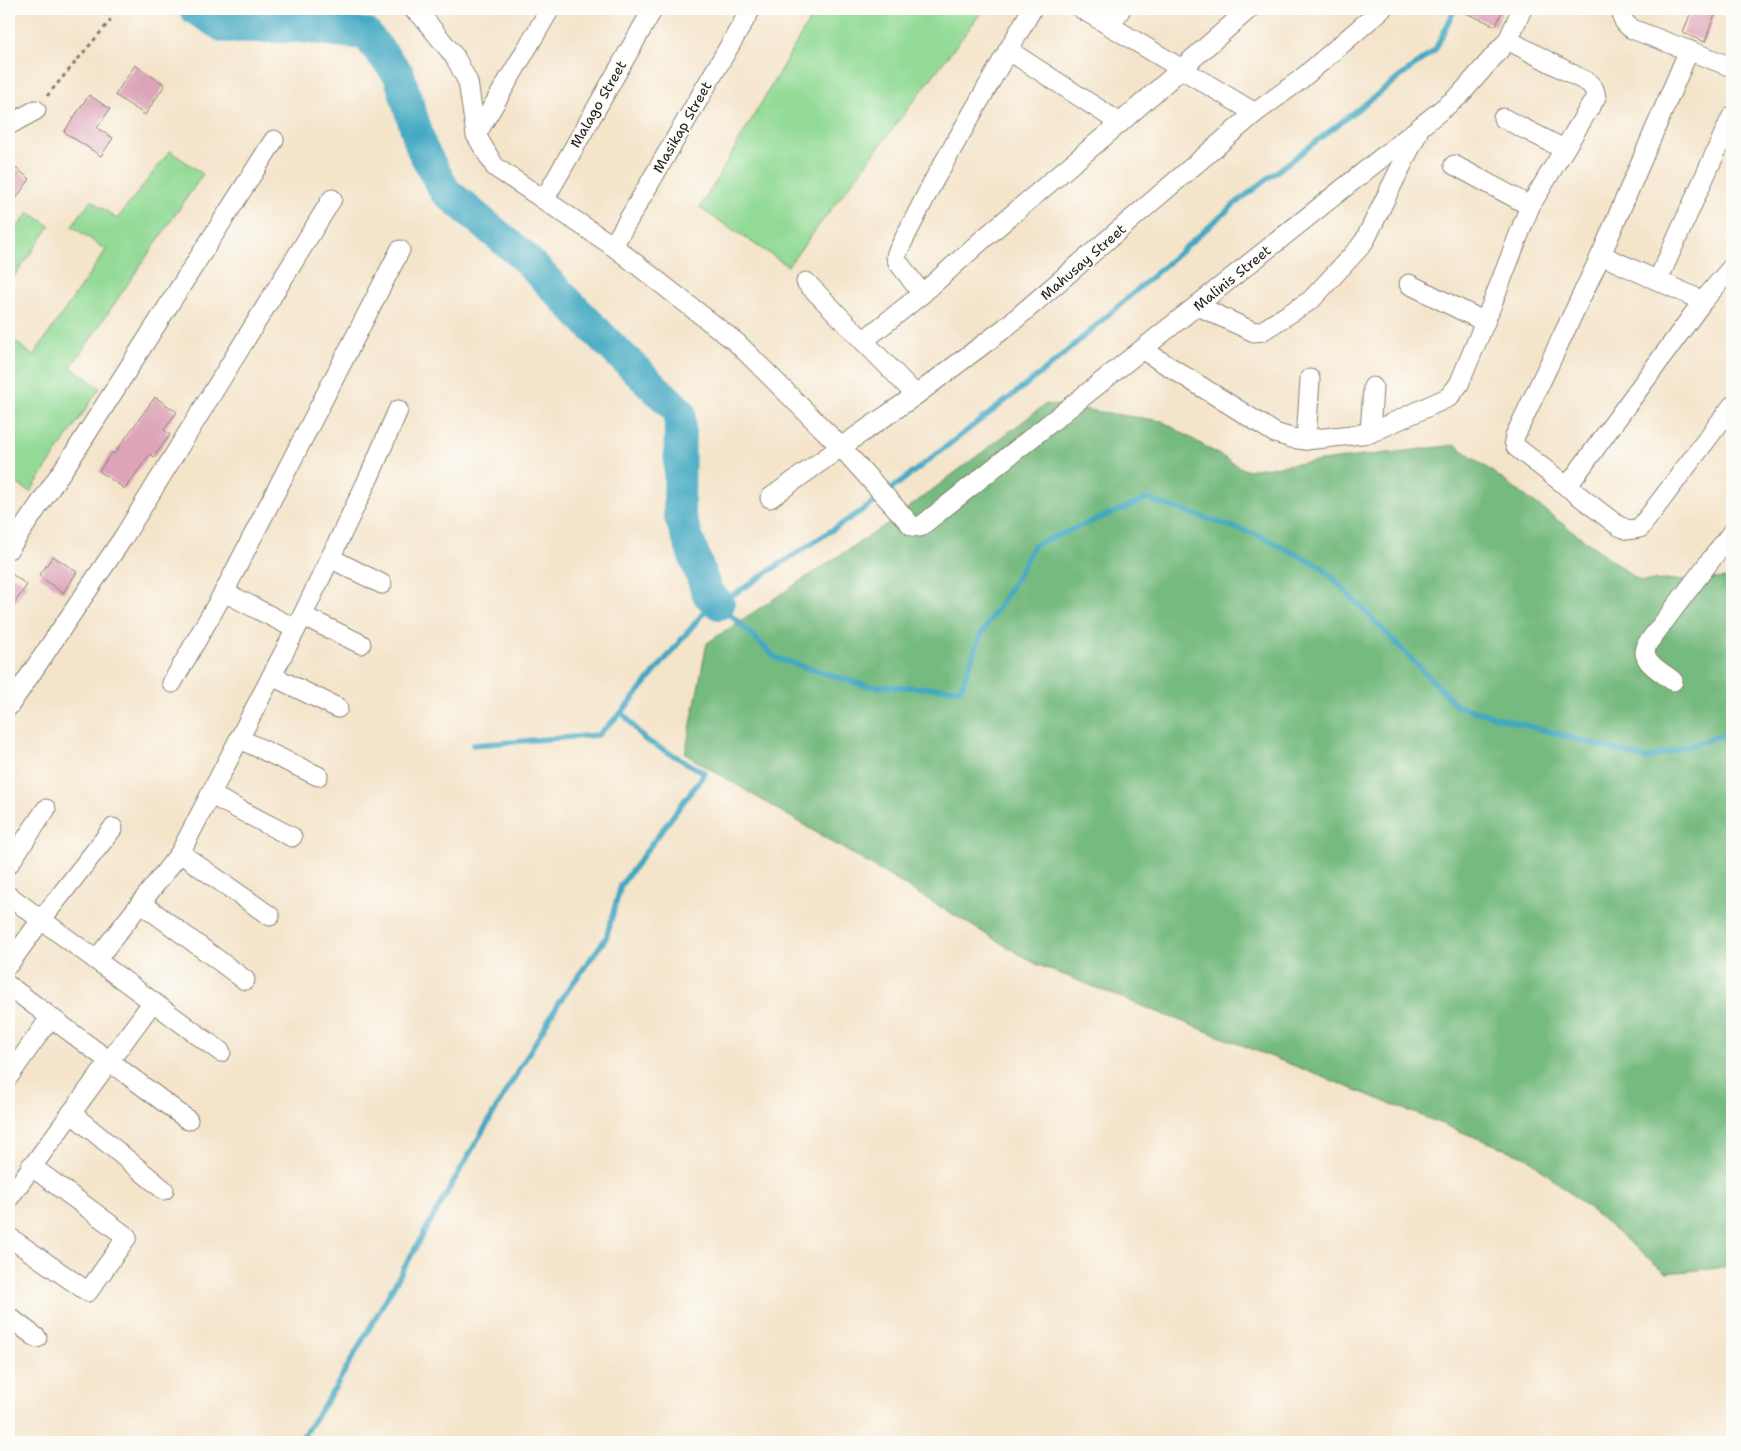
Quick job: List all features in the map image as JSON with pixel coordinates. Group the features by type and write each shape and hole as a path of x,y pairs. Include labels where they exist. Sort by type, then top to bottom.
{"street":[{"path":"413,9 421,15 455,57 468,82 476,135 495,167 613,246 737,344 841,447"},
{"path":"476,135 550,9"},
{"name":"Malago Street","path":"544,200 653,9"},
{"name":"Masikap Street","path":"613,246 751,9"},
{"path":"922,294 898,262 897,253 934,180 1032,9"},
{"path":"1082,9 1255,113"},
{"path":"1110,26 1121,9"},
{"path":"862,341 922,294 1249,9"},
{"name":"Mahusay Street","path":"770,498 916,395 1005,328 1255,113 1300,80 1382,9"},
{"name":"Malinis Street","path":"841,447 912,526 920,528 1460,95 1508,40 1522,9"},
{"path":"1623,9 1624,23 1632,29 1732,67"},
{"path":"1143,350 1275,433 1291,438 1306,440 1370,433 1449,396 1459,384 1486,322 1530,206 1596,97 1594,89 1589,83 1508,40"},
{"path":"1008,50 1120,123"},
{"path":"1689,50 1601,255 1514,441 1516,447 1567,487 1617,525 1628,530 1640,528 1732,406"},
{"path":"9,125 36,110"},
{"path":"1658,280 1732,116"},
{"path":"1503,118 1564,149"},
{"path":"1198,306 1254,332 1262,331 1311,300 1365,240 1421,127"},
{"path":"9,549 75,452 274,140"},
{"path":"1454,165 1530,206"},
{"path":"9,706 123,538 332,199"},
{"path":"172,683 224,592 400,250"},
{"path":"1601,255 1703,301"},
{"path":"1567,487 1703,301 1732,267"},
{"path":"806,282 916,395"},
{"path":"1409,284 1486,322"},
{"path":"1306,440 1310,379"},
{"path":"1370,433 1373,387"},
{"path":"96,960 180,853 299,622 398,410"},
{"path":"1674,681 1647,659 1645,652 1648,644 1732,532"},
{"path":"330,558 382,584"},
{"path":"224,592 361,644"},
{"path":"272,676 338,708"},
{"path":"240,739 318,776"},
{"path":"211,795 292,838"},
{"path":"9,864 46,809"},
{"path":"9,964 113,828"},
{"path":"180,853 270,916"},
{"path":"9,896 221,1052"},
{"path":"141,903 245,980"},
{"path":"9,986 188,1120"},
{"path":"9,1198 152,1003"},
{"path":"9,1076 50,1018"},
{"path":"71,1113 164,1190"},
{"path":"9,1237 88,1292 127,1237 31,1166"},
{"path":"9,1317 37,1338"}],"path":[{"path":"36,110 110,21 104,9"}],"green space":[{"path":"816,9 984,9 788,266 700,208"},
{"path":"170,151 203,174 71,367 100,388 30,492 9,478 9,336 33,356 106,250 72,226 91,200 117,219"},
{"path":"29,212 50,226 9,284 9,235 11,236"},
{"path":"1046,404 1162,421 1245,470 1456,445 1640,581 1732,578 1732,1267 1666,1273 1528,1158 1036,964 685,754 707,643 887,524"}],"building":[{"path":"1456,9 1503,9 1496,26"},
{"path":"1692,9 1717,9 1705,42 1683,33"},
{"path":"135,65 165,85 145,115 115,95"},
{"path":"89,95 110,109 97,128 113,138 101,156 64,132"},
{"path":"9,163 30,179 9,208"},
{"path":"155,397 177,412 164,430 170,435 154,457 150,454 125,489 99,471 112,452 114,454"},
{"path":"53,556 77,572 63,593 39,576"},
{"path":"9,572 27,585 9,611"}],"waterway":[{"path":"195,9 224,27 301,27 366,34 399,75 422,149 445,191 523,256 606,341 680,412 679,514 708,594 719,604"},
{"path":"1455,9 1435,50 1236,203 1049,367 872,504 719,604 776,658 866,686 961,689 980,636 1015,580 1034,545 1147,499 1258,535 1322,567 1457,706 1647,759 1732,732"},
{"path":"299,1442 335,1388 559,1002 606,938 621,885 705,773 644,739 622,712 714,600"},
{"path":"473,745 598,735 622,712"}]}
